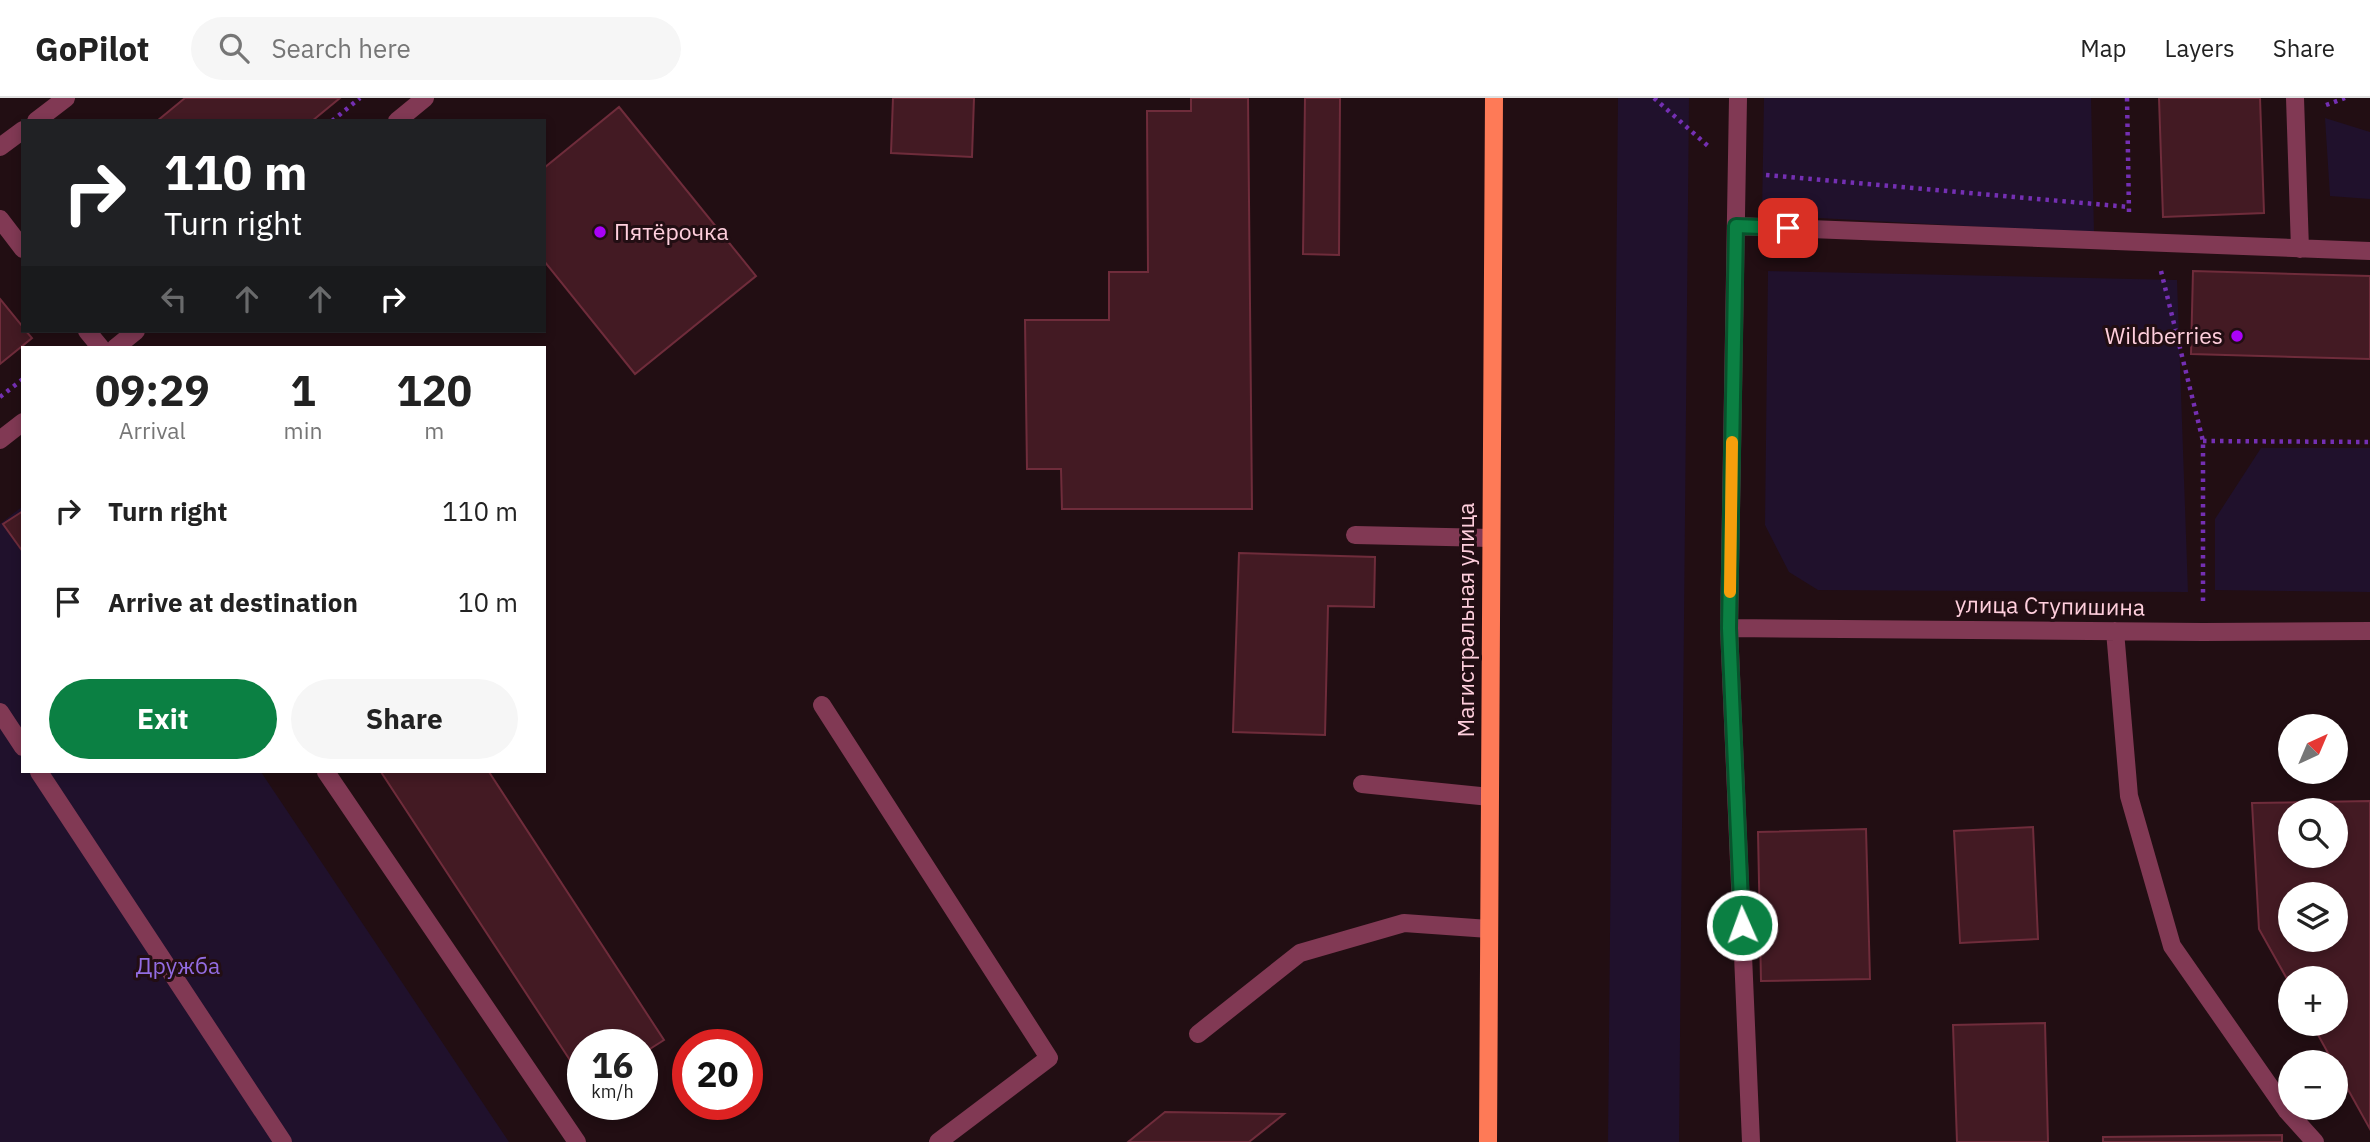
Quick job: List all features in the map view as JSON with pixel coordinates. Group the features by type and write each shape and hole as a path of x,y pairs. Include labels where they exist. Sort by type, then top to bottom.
{"main road":[{"name":"Магистральная улица","path":"1488,1142 1494,98"}],"street":[{"path":"39,119 66,98"},
{"path":"399,119 425,98"},
{"path":"1738,98 1729,628 1751,1142"},
{"path":"2295,98 2300,249"},
{"path":"0,147 21,131"},
{"path":"0,219 21,246"},
{"path":"1736,226 2370,251"},
{"path":"117,346 134,333"},
{"path":"0,440 21,424"},
{"path":"1356,535 1490,538"},
{"name":"улица Ступишина","path":"1729,628 2370,631"},
{"path":"2115,631 2129,796 2172,946 2287,1111 2315,1142"},
{"path":"822,705 1049,1058 938,1142"},
{"path":"0,712 21,744"},
{"path":"40,773 284,1142"},
{"path":"327,773 578,1142"},
{"path":"1362,784 1490,797"},
{"path":"1198,1034 1300,953 1404,923 1489,929"}],"path":[{"path":"334,119 360,98"},
{"path":"1654,98 1737,172 2129,207"},
{"path":"2127,98 2130,243 2161,271 2203,442 2203,632"},
{"path":"0,397 21,381"},
{"path":"2203,442 2370,442"}],"green space":[{"path":"1618,98 1689,98 1679,1142 1608,1142"},
{"path":"1764,98 2091,98 2094,233 1762,215"},
{"path":"2325,118 2370,132 2370,199 2330,196"},
{"path":"1768,271 2177,280 2188,592 1818,590 1789,572 1765,525"},
{"path":"2261,448 2370,448 2370,592 2215,590 2215,519"},
{"name":"Дружба","path":"21,508 21,773 262,773 509,1142 0,1142 0,524"}],"building":[{"path":"185,98 340,98 314,119 159,119"},
{"path":"893,98 974,98 972,157 891,153"},
{"path":"1191,98 1248,98 1252,509 1062,509 1061,469 1027,469 1025,320 1109,320 1109,272 1148,272 1147,111 1191,111"},
{"path":"1305,98 1340,98 1339,255 1303,254"},
{"path":"2159,98 2260,98 2264,213 2163,217"},
{"path":"619,107 756,276 635,374 546,263 546,166"},
{"path":"2193,271 2370,276 2370,359 2191,354"},
{"path":"0,299 21,325 21,333 28,333 32,338 0,364"},
{"path":"21,512 21,549 3,524"},
{"path":"1239,553 1375,557 1374,607 1328,606 1325,735 1233,732"},
{"path":"382,773 490,773 657,1029 567,1029 567,1056"},
{"path":"2348,801 2370,801 2370,1129 2348,1090 2348,1050 2326,1050 2319,1036 2348,1036 2348,966 2280,966 2259,929 2252,803 2278,803 2278,868 2348,868"},
{"path":"2033,827 2038,939 1960,943 1954,831"},
{"path":"1866,829 1870,979 1761,981 1758,832"},
{"path":"2045,1023 2048,1142 1957,1142 1953,1025"},
{"path":"658,1031 664,1040 658,1044"},
{"path":"1165,1112 1284,1114 1249,1142 1128,1142"},
{"path":"2282,1135 2282,1142 2103,1142 2103,1137"}],"slow traffic":[{"path":"1730,592 1732,442"}],"place":[{"name":"Пятёрочка","path":"600,232"},
{"name":"Wildberries","path":"2237,336"}],"route":[{"path":"1742,925 1729,628 1736,226 1788,228"}]}
